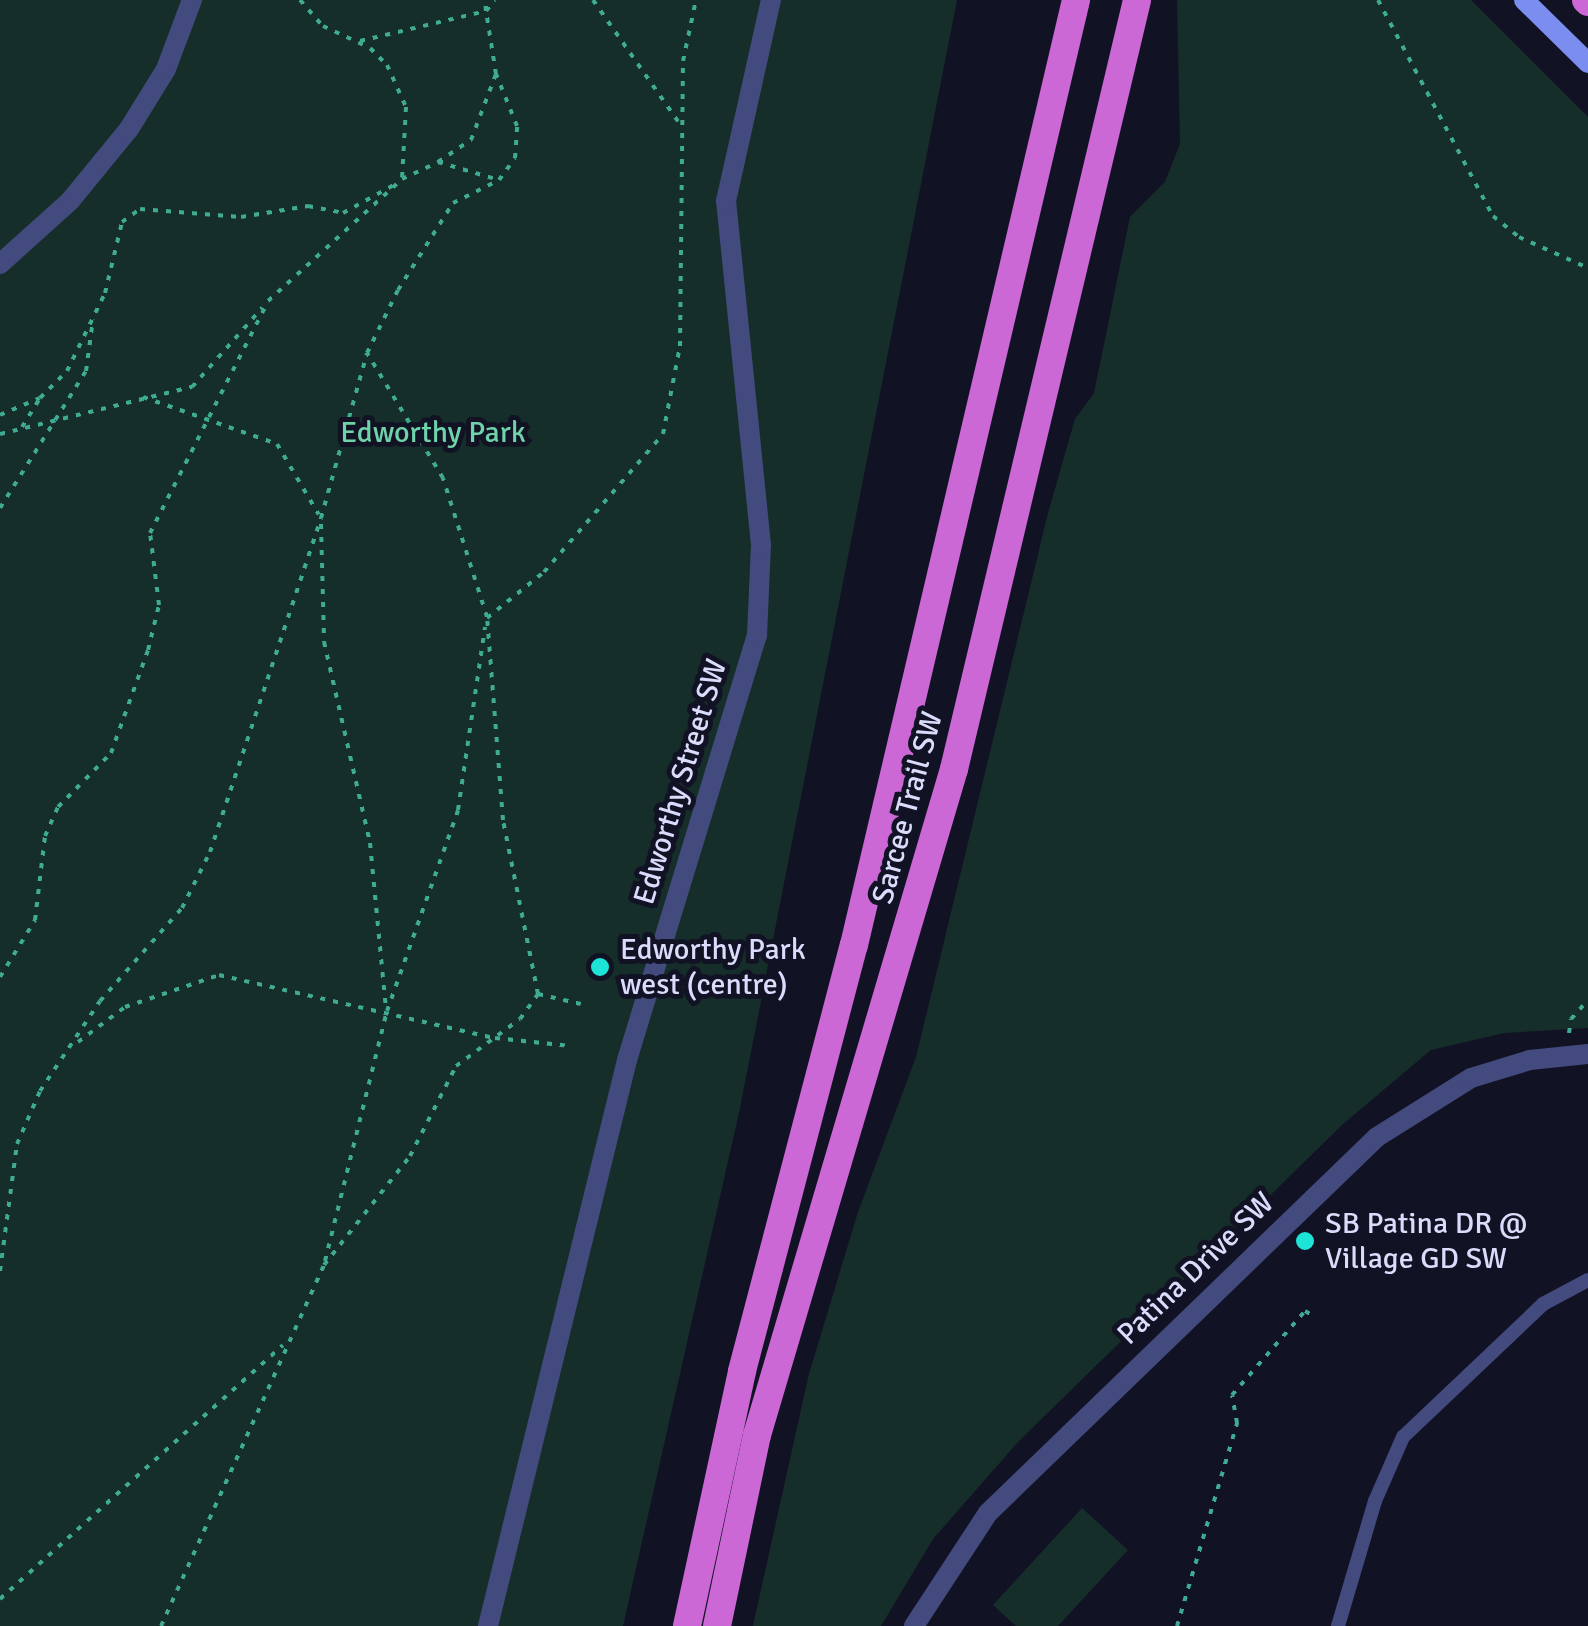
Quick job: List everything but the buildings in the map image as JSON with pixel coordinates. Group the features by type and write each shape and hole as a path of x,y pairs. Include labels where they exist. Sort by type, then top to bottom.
{"highway":[{"name":"Sarcee Trail SW","path":"687,1626 742,1372 854,944 1076,0"},
{"name":"Sarcee Trail SW","path":"717,1626 757,1435 954,769 1137,0"}],"main road":[{"path":"1524,0 1588,63"}],"street":[{"path":"0,264 70,202 128,130 166,69 192,0"},
{"name":"Edworthy Street SW","path":"488,1626 627,1060 757,636 761,545 726,202 771,0"},
{"name":"Patina Drive SW","path":"914,1626 988,1514 1377,1137 1470,1078 1578,1055"}],"lane":[{"path":"1338,1626 1375,1500 1403,1438 1543,1304 1588,1280"}],"path":[{"path":"0,434 192,387 267,302 366,217 400,181 406,107 387,65 358,42 323,26 300,0"},
{"path":"0,1271 14,1202 17,1144 40,1091 100,1001 182,908 210,852 321,518 367,353 453,203 499,180 518,142 496,74 485,0"},
{"path":"358,42 486,11 496,0"},
{"path":"593,0 684,130"},
{"path":"324,1265 387,1012 458,810 487,617 544,572 663,434 680,346 683,61 696,0"},
{"path":"1378,0 1492,216 1519,236 1588,268"},
{"path":"350,212 472,140 496,74"},
{"path":"438,162 499,180"},
{"path":"20,430 40,398 67,371 93,317 122,222 140,209 241,217 308,206 366,217"},
{"path":"0,977 35,920 45,836 58,807 110,752 158,604 150,533 212,420 267,302"},
{"path":"0,508 86,371 93,317"},
{"path":"367,353 443,478 487,617 503,820 538,994"},
{"path":"143,397 277,444 321,518 324,642 370,843 387,1012"},
{"path":"0,415 40,398"},
{"path":"74,1045 125,1007 220,975 495,1038 571,1046"},
{"path":"538,994 581,1004"},
{"path":"161,1626 234,1472 285,1343 324,1265 410,1156 456,1066 495,1038 538,994"},
{"path":"1578,1055 1571,1019 1588,1000"},
{"path":"1177,1626 1237,1423 1232,1394 1305,1311 1312,1315"},
{"path":"0,1599 285,1343"},
{"path":"1220,1480 1227,1482"},
{"path":"1192,1576 1199,1578"}],"green space":[{"name":"Edworthy Park","path":"0,0 957,0 740,1108 623,1626 0,1626"},
{"path":"1177,0 1471,0 1588,117 1588,1028 1504,1033 1431,1050 1343,1124 1018,1442 933,1539 881,1626 753,1626 809,1374 858,1212 916,1057 1048,513 1075,419 1094,393 1130,217 1165,182 1180,144"},
{"path":"1082,1508 1128,1550 1058,1626 1016,1626 993,1605"}],"place":[{"name":"Edworthy Park west (centre)","path":"600,967"},
{"name":"SB Patina DR @ Village GD SW","path":"1305,1241"}]}
